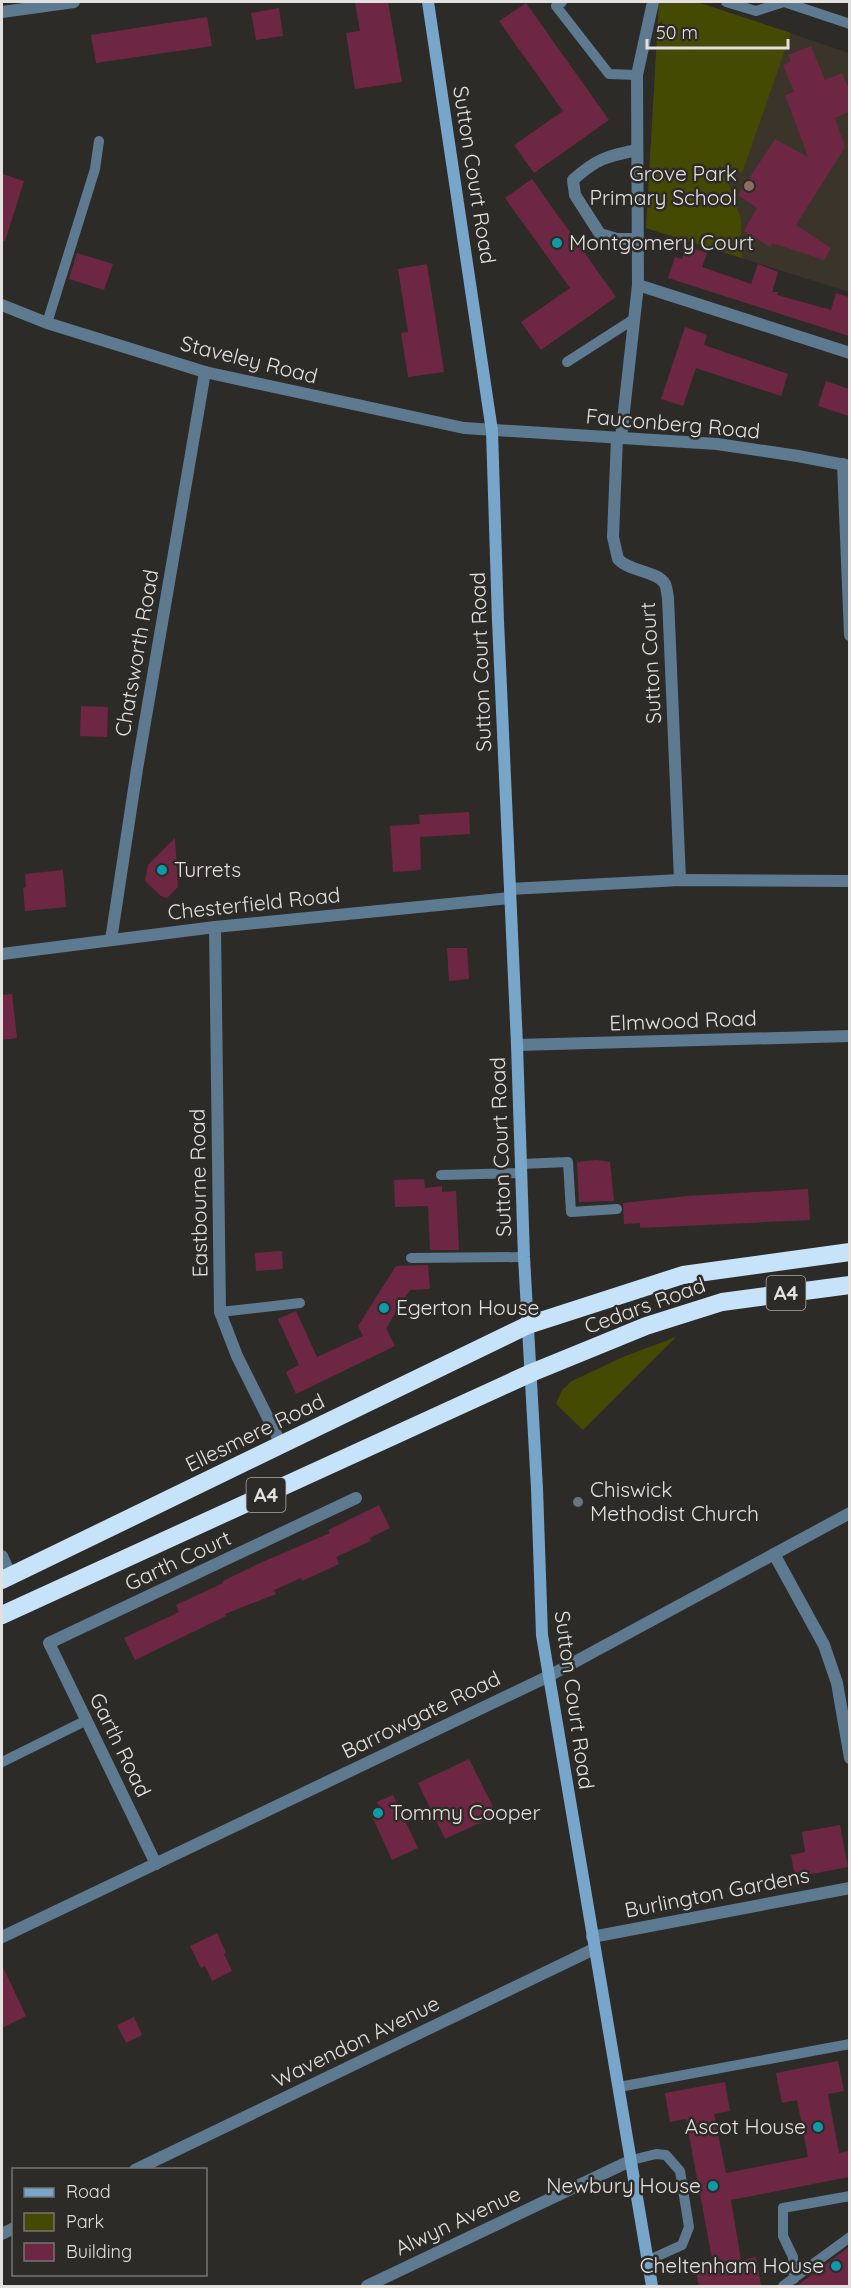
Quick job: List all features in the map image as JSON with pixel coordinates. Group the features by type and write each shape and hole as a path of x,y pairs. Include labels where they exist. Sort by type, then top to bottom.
{"highway":[{"name":"Cedars Road","path":"528,1325 683,1275 849,1252"},
{"name":"Cedars Road","path":"531,1373 646,1326 700,1308 722,1302 849,1285"},
{"name":"Ellesmere Road","path":"6,1578 528,1325"},
{"name":"A4","path":"2,1615 531,1373"}],"street":[{"path":"2,12 74,2"},
{"name":"Sutton Court Road","path":"428,2 492,431 524,1257 542,1635 652,2286"},
{"path":"619,438 638,285 637,75 653,2"},
{"path":"638,150 609,155 590,166 573,180 574,195 600,234 617,240 638,239"},
{"path":"638,285 849,353"},
{"name":"Staveley Road","path":"2,306 46,323 205,372 464,428 492,431"},
{"name":"Chatsworth Road","path":"111,940 205,372"},
{"name":"Fauconberg Road","path":"492,431 717,444 846,465"},
{"name":"Sutton Court","path":"619,438 613,537 618,560 631,569 660,577 665,584 668,598 680,880"},
{"path":"846,465 849,635"},
{"name":"Chesterfield Road","path":"2,954 510,893 680,880 849,881"},
{"name":"Eastbourne Road","path":"215,927 220,1312 237,1356 282,1446"},
{"name":"Elmwood Road","path":"517,1045 849,1036"},
{"name":"Garth Court","path":"49,1643 356,1498"},
{"name":"Barrowgate Road","path":"2,1937 548,1677 849,1513"},
{"path":"774,1554 824,1645 837,1683 849,1758"},
{"path":"2,1556 6,1578"},
{"name":"Garth Road","path":"49,1643 156,1864"},
{"name":"Burlington Gardens","path":"593,1943 849,1887"},
{"name":"Wavendon Avenue","path":"137,2168 593,1943"},
{"name":"Alwyn Avenue","path":"367,2286 632,2160"}],"lane":[{"path":"562,2 556,6 609,74 637,75"},
{"path":"726,2 756,11 784,2 849,24"},
{"path":"46,323 96,169 99,141"},
{"path":"567,362 634,319"},
{"path":"441,1175 568,1162 571,1212 617,1209"},
{"path":"411,1258 524,1257"},
{"path":"220,1312 300,1303"},
{"path":"2,1761 87,1720"},
{"path":"619,2087 849,2044"},
{"path":"632,2160 656,2154 666,2155 680,2171 688,2219 689,2227 682,2245 647,2261"},
{"path":"794,2279 793,2257 783,2236 783,2208 849,2196"},
{"path":"783,2286 849,2237"}],"shaded area":[{"name":"Grove Park Primary School","path":"659,2 697,2 849,53 849,292 646,228"}],"green space":[{"path":"659,2 697,2 791,33 742,173 718,166 728,183 741,219 742,258 646,228"},
{"path":"676,1337 583,1430 556,1404 562,1390 572,1381 623,1357"}],"building":[{"path":"355,2 388,2 402,82 355,89 346,33 360,31"},
{"path":"526,3 609,120 534,173 514,145 563,111 499,21"},
{"path":"279,8 283,36 256,40 251,13"},
{"path":"207,17 212,46 96,63 91,35"},
{"path":"811,46 825,80 842,73 849,90 849,112 835,118 845,147 796,225 831,248 824,260 772,243 770,247 744,231 757,208 738,195 775,139 808,157 785,95 794,92 783,65 791,61 788,55"},
{"path":"2,174 24,181 5,241 2,241"},
{"name":"Montgomery Court","path":"532,179 616,297 541,350 521,322 570,288 505,198"},
{"path":"686,246 707,253 702,267 751,284 758,264 778,272 772,292 778,292 777,295 831,310 836,293 849,297 849,336 668,278 675,257 682,259"},
{"path":"77,253 113,264 104,290 69,279"},
{"path":"427,264 444,372 408,377 401,333 408,332 398,269"},
{"path":"685,327 707,335 704,345 788,374 781,396 696,368 683,406 661,399"},
{"path":"826,381 849,389 849,416 818,406"},
{"path":"81,706 108,707 107,737 80,736"},
{"path":"469,812 470,834 420,837 421,870 393,872 390,826 420,824 419,815"},
{"name":"Turrets","path":"175,838 178,887 167,898 161,896 145,881 148,865"},
{"path":"63,870 66,907 25,911 23,888 26,887 25,874"},
{"path":"447,948 467,948 469,979 449,981"},
{"path":"12,994 17,1038 2,1040 2,995"},
{"path":"596,1160 610,1162 614,1201 579,1202 577,1162"},
{"path":"424,1179 425,1188 442,1186 442,1192 456,1191 459,1250 430,1250 428,1206 395,1207 394,1180"},
{"path":"808,1189 810,1220 640,1228 640,1223 624,1224 623,1203 688,1196"},
{"path":"282,1251 283,1269 256,1271 255,1253"},
{"path":"428,1265 430,1289 410,1290 386,1328 395,1346 296,1394 286,1372 299,1365 278,1319 296,1311 317,1357 363,1336 358,1326 396,1266"},
{"path":"379,1505 390,1528 370,1538 371,1541 336,1557 339,1564 302,1581 301,1578 274,1590 276,1594 225,1614 226,1616 135,1660 124,1638 179,1612 176,1605 260,1563 330,1533 328,1530"},
{"path":"469,1759 497,1815 445,1839 418,1783"},
{"path":"393,1795 418,1848 392,1860 372,1816 382,1812 377,1802"},
{"path":"840,1825 848,1867 795,1877 791,1855 805,1852 802,1832"},
{"path":"217,1933 232,1971 212,1981 205,1966 201,1968 190,1946"},
{"path":"2,1965 26,2016 2,2028"},
{"path":"134,2017 142,2035 126,2043 117,2025"},
{"path":"838,2061 844,2091 828,2094 839,2153 849,2151 849,2177 731,2200 741,2260 756,2257 761,2286 699,2286 695,2267 713,2264 686,2119 670,2122 665,2093 725,2082 730,2111 714,2114 726,2173 808,2157 797,2100 782,2103 776,2073"},
{"name":"Cheltenham House","path":"849,2247 849,2286 795,2286 798,2285"}],"place":[{"name":"Grove Park Primary School","path":"749,186"},
{"name":"Montgomery Court","path":"557,243"},
{"name":"Turrets","path":"162,870"},
{"name":"Egerton House","path":"384,1308"},
{"name":"Chiswick Methodist Church","path":"578,1502"},
{"name":"Tommy Cooper","path":"378,1813"},
{"name":"Ascot House","path":"818,2127"},
{"name":"Newbury House","path":"713,2186"},
{"name":"Cheltenham House","path":"836,2266"}]}
